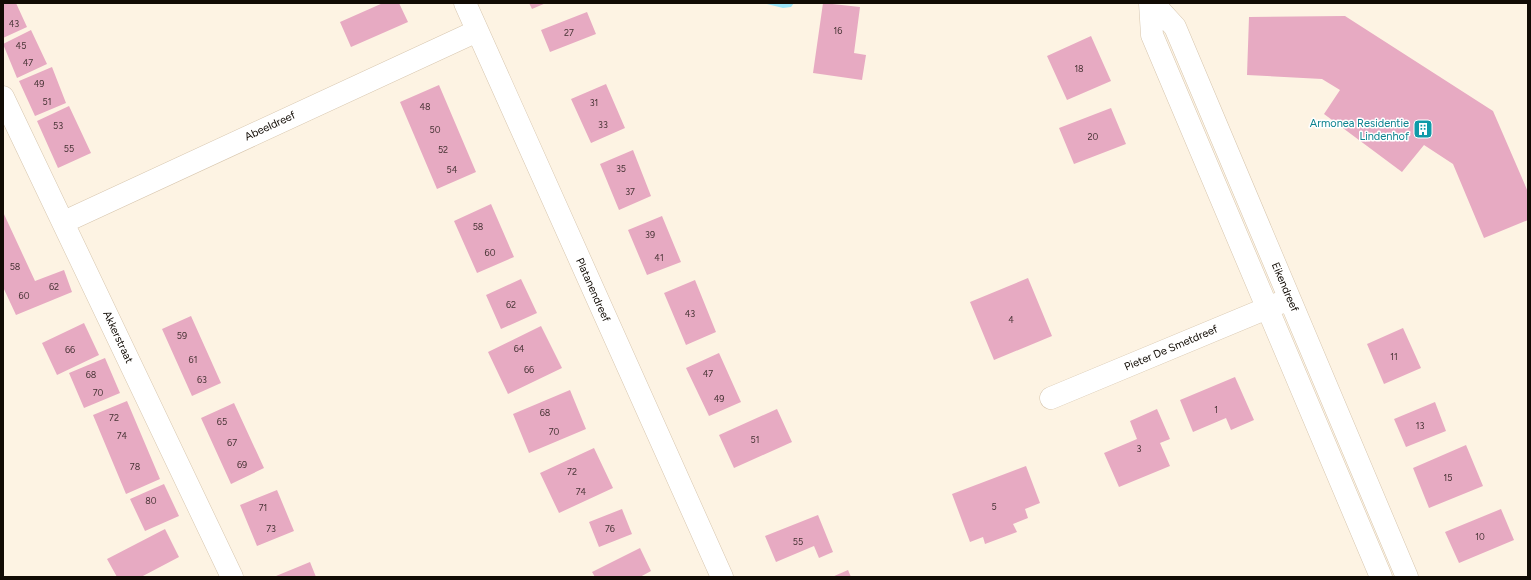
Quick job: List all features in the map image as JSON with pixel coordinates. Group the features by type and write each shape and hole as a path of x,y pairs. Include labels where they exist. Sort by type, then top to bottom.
{"street":[{"name":"Platanendreef","path":"465,3 722,577"},
{"name":"Eikendreef","path":"1152,3 1175,27 1407,577"},
{"name":"Eikendreef","path":"1152,3 1152,34 1381,577"},
{"name":"Abeeldreef","path":"64,222 477,30"},
{"name":"Akkerstraat","path":"3,97 64,222 232,577"},
{"name":"Pieter De Smetdreef","path":"1051,398 1267,307 1290,299"}],"water":[{"path":"763,3 794,3 791,7 783,8"}],"building":[{"path":"3,3 16,3 27,27 3,38"},
{"path":"383,3 399,3 408,22 351,47 340,22"},
{"path":"529,3 546,3 532,9"},
{"path":"823,3 860,7 854,53 866,55 862,80 813,73"},
{"path":"587,12 596,34 550,52 541,30"},
{"name":"Armonea Residentie Lindenhof","path":"1345,16 1493,111 1528,192 1528,220 1484,238 1453,164 1424,145 1402,172 1324,114 1340,90 1322,79 1247,75 1249,17"},
{"path":"31,30 47,64 17,78 3,44"},
{"path":"1091,36 1111,81 1067,100 1047,56"},
{"path":"52,67 66,103 35,116 19,81"},
{"path":"606,84 625,128 591,143 571,99"},
{"path":"439,85 476,172 437,189 400,102"},
{"path":"69,106 91,153 58,168 37,121"},
{"path":"1111,108 1126,144 1074,164 1059,128"},
{"path":"633,150 651,196 619,210 600,164"},
{"path":"491,204 514,257 477,273 454,221"},
{"path":"3,212 35,281 64,270 72,292 16,315 3,287"},
{"path":"662,216 681,262 647,275 628,230"},
{"path":"1028,278 1052,336 994,360 970,302"},
{"path":"521,279 537,313 501,329 486,295"},
{"path":"695,280 716,332 686,345 664,293"},
{"path":"191,316 221,383 192,396 162,329"},
{"path":"84,323 99,355 57,375 42,343"},
{"path":"541,326 562,368 508,394 488,352"},
{"path":"1403,328 1421,368 1384,384 1367,344"},
{"path":"719,353 741,402 709,416 686,368"},
{"path":"105,358 120,393 84,408 69,373"},
{"path":"1235,377 1254,420 1231,430 1226,418 1193,432 1180,400"},
{"path":"570,390 586,429 529,453 513,414"},
{"path":"127,401 160,479 126,494 93,415"},
{"path":"1435,402 1446,431 1406,447 1394,419"},
{"path":"234,403 264,468 231,484 201,418"},
{"path":"777,409 792,442 734,468 719,435"},
{"path":"1157,409 1170,439 1160,443 1170,466 1119,487 1104,453 1137,439 1130,421"},
{"path":"1466,445 1483,486 1429,508 1413,468"},
{"path":"594,448 613,488 559,513 540,473"},
{"path":"1026,466 1040,503 1025,509 1028,518 1013,524 1017,532 985,544 983,537 970,542 952,494"},
{"path":"164,484 179,516 145,531 130,499"},
{"path":"277,490 294,531 257,546 240,505"},
{"path":"622,509 632,534 599,547 589,522"},
{"path":"1501,509 1514,540 1459,563 1445,532"},
{"path":"818,515 833,552 819,558 814,546 776,562 765,536"},
{"path":"165,529 179,557 141,577 117,577 107,559"},
{"path":"640,548 651,571 640,577 595,577 592,572"},
{"path":"310,562 316,577 276,576"},
{"path":"848,570 851,577 832,577"}],"place":[{"name":"Armonea Residentie Lindenhof","path":"1423,129"}]}
